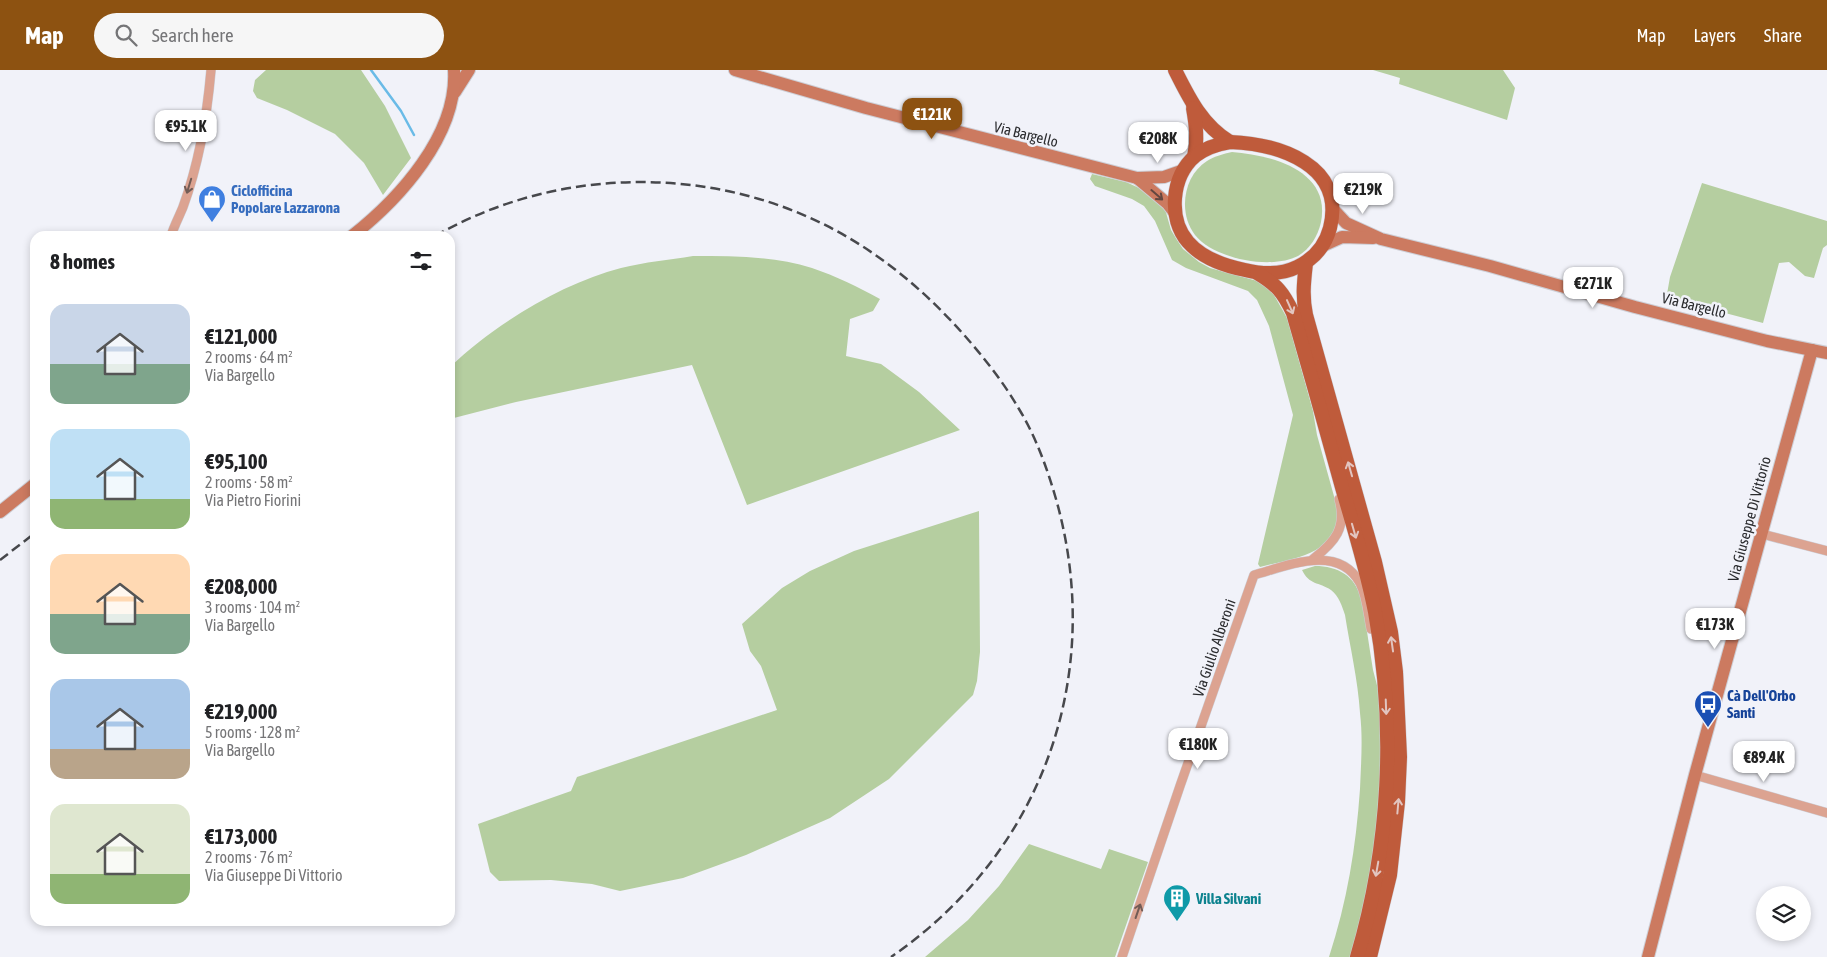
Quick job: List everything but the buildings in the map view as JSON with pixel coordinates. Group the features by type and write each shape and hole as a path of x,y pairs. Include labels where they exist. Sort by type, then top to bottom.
{"main road":[{"path":"1175,70 1193,105 1212,130 1230,142"},
{"path":"1193,105 1197,146 1194,157 1184,170 1175,198 1175,213 1178,226 1187,242 1204,256 1239,269 1257,273 1279,273 1294,269 1314,258 1329,233 1333,209 1327,186 1319,174 1306,163 1274,148 1248,142 1230,142 1217,145 1194,157"},
{"path":"1306,263 1303,284 1306,315 1377,569 1396,672 1400,748 1398,802 1390,875 1370,957"},
{"path":"1257,273 1274,283 1293,313 1366,571 1375,612 1385,686 1387,764 1383,832 1371,904 1357,957"}],"street":[{"path":"173,231 183,207 200,148 208,108 210,70"},
{"path":"358,231 387,206 417,171 439,135 452,96 454,70"},
{"path":"452,96 469,70"},
{"name":"Via Bargello","path":"735,70 883,113 1137,178 1164,177 1184,170"},
{"name":"Via Bargello","path":"1137,178 1168,204 1175,213"},
{"name":"Via Bargello","path":"1333,209 1346,223 1381,239"},
{"name":"Via Bargello","path":"1322,246 1342,236 1381,239 1490,266 1635,307 1767,341 1827,353"},
{"name":"Via Giuseppe Di Vittorio","path":"1648,957 1695,775 1812,350"},
{"path":"1313,559 1330,546 1340,529 1341,520 1341,508 1321,436 1324,421"},
{"path":"0,512 30,488"},
{"path":"1762,534 1827,551"},
{"path":"1313,559 1331,561 1341,565 1351,571 1360,583 1370,620 1376,666 1385,686"},
{"name":"Via Giulio Alberoni","path":"1122,957 1254,575 1313,559"},
{"path":"1695,775 1827,813"}],"green space":[{"path":"266,70 361,70 385,106 411,158 383,195 364,163 335,134 287,110 257,98 253,91 255,80"},
{"path":"1373,70 1503,70 1515,88 1507,120 1399,84 1400,78"},
{"path":"1232,152 1264,157 1280,162 1308,178 1317,190 1322,204 1320,227 1310,246 1298,256 1273,262 1244,260 1215,250 1195,235 1186,216 1185,206 1188,185 1199,168 1207,161 1219,155"},
{"path":"1092,174 1126,182 1139,188 1165,209 1171,230 1177,240 1183,249 1199,262 1210,268 1261,282 1274,295 1287,318 1337,507 1337,523 1332,535 1314,551 1260,567 1258,564 1293,415 1269,326 1257,300 1248,291 1186,268 1172,260 1155,221 1144,206 1132,199 1095,186 1090,179"},
{"path":"1702,183 1827,221 1827,245 1823,248 1814,278 1805,276 1789,262 1779,263 1763,323 1672,299 1667,294 1670,277"},
{"path":"693,256 723,256 783,261 812,268 838,278 880,299 873,311 850,319 846,356 881,364 919,392 960,430 747,505 692,365 516,402 455,418 455,363 468,351 508,321 553,295 599,275 621,268"},
{"path":"979,511 980,652 977,681 973,695 889,779 830,818 746,855 683,878 620,891 592,884 551,880 499,881 490,872 478,824 571,791 577,777 777,710 761,666 750,651 742,624 782,588 810,571 854,551"},
{"path":"1315,566 1338,570 1350,578 1358,590 1363,607 1379,696 1381,762 1376,828 1366,893 1351,957 1329,957 1346,895 1356,832 1362,751 1359,701 1345,615 1338,598 1327,587 1311,581 1302,570"},
{"path":"1029,844 1101,869 1109,849 1148,862 1115,957 925,957 968,920 999,886"}],"waterway":[{"path":"371,70 401,111 414,135"}],"railway":[{"path":"446,231 486,212 539,194 594,185 650,182 706,187 760,199 813,219 862,246 890,266 930,299 954,323 987,362 1013,399 1031,431 1049,476 1056,499 1069,565 1073,631 1066,694 1049,755 1023,813 988,866 943,915 891,957"},
{"path":"0,560 30,537"}],"place":[{"name":"Ciclofficina Popolare Lazzarona","path":"212,223"},
{"name":"Cà Dell'Orbo Santi","path":"1708,728"},
{"name":"Villa Silvani","path":"1177,922"}]}
